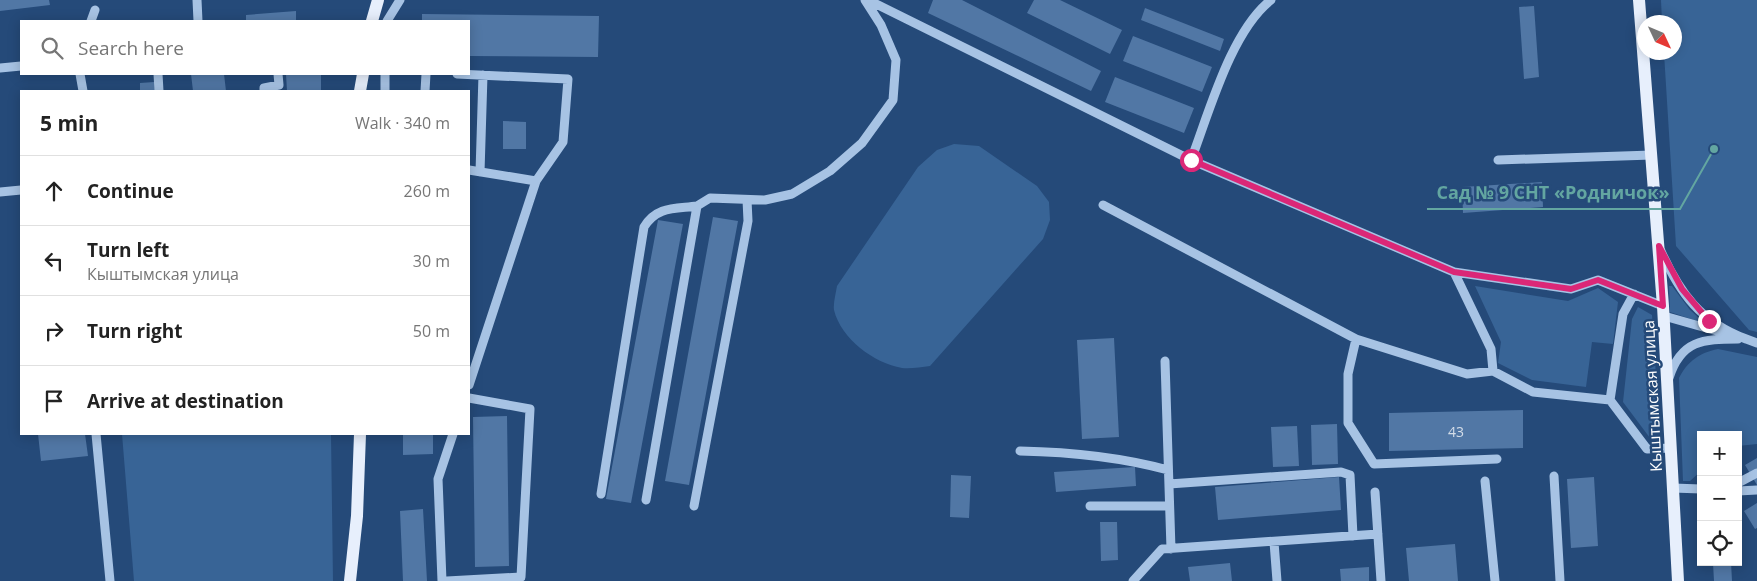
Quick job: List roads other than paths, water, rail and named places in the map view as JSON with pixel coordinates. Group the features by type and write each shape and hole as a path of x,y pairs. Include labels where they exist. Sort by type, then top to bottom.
{"main road":[{"path":"372,20 378,0"},
{"name":"Кыштымская улица","path":"1639,0 1659,246 1678,581"},
{"path":"360,90 363,75"},
{"path":"350,581 356,516 360,435"}],"street":[{"path":"197,0 198,20"},
{"path":"388,20 400,0"},
{"path":"867,0 1191,160 1454,272 1571,289 1598,280 1634,294 1663,311 1746,339"},
{"path":"601,494 644,227 661,210 698,206 710,198 765,200 792,194 830,172 862,143 893,100 896,60 881,25 867,0"},
{"path":"1191,160 1231,57 1247,26 1271,0"},
{"path":"91,20 95,10"},
{"path":"0,68 20,66"},
{"path":"470,74 568,79 563,142 536,181 470,382"},
{"path":"80,75 83,90"},
{"path":"158,75 159,90"},
{"path":"264,90 264,88 278,86 278,75"},
{"path":"385,75 385,90"},
{"path":"425,90 426,75"},
{"path":"480,172 483,75"},
{"path":"1498,160 1652,155"},
{"path":"470,170 536,181"},
{"path":"0,192 20,190"},
{"path":"694,506 748,221 746,200"},
{"path":"1103,205 1356,339 1467,374 1493,371 1533,392 1610,400"},
{"path":"646,500 698,206"},
{"path":"1659,246 1670,272 1693,305 1709,321 1727,332 1757,343"},
{"path":"1454,272 1492,349 1493,371"},
{"path":"1634,294 1623,314 1610,400 1647,449 1671,448"},
{"path":"1356,339 1348,374 1348,423 1374,464 1497,459"},
{"path":"1668,384 1674,364 1684,351 1700,341 1746,339"},
{"path":"1165,361 1171,549"},
{"path":"447,581 521,577 530,409 470,398"},
{"path":"96,435 110,581"},
{"path":"442,581 438,479 453,435"},
{"path":"1020,451 1082,455 1139,462 1168,470"},
{"path":"1169,484 1341,472 1350,475 1353,536"},
{"path":"1742,481 1757,473"},
{"path":"1554,476 1560,581"},
{"path":"1485,481 1494,581"},
{"path":"1673,488 1696,489"},
{"path":"1742,491 1757,490"},
{"path":"1375,492 1381,581"},
{"path":"1090,506 1169,506"},
{"path":"1133,581 1162,550 1378,534"},
{"path":"1274,542 1277,581"}],"place":[{"name":"Сад № 9 СНТ «Родничок»","path":"1714,149"}]}
